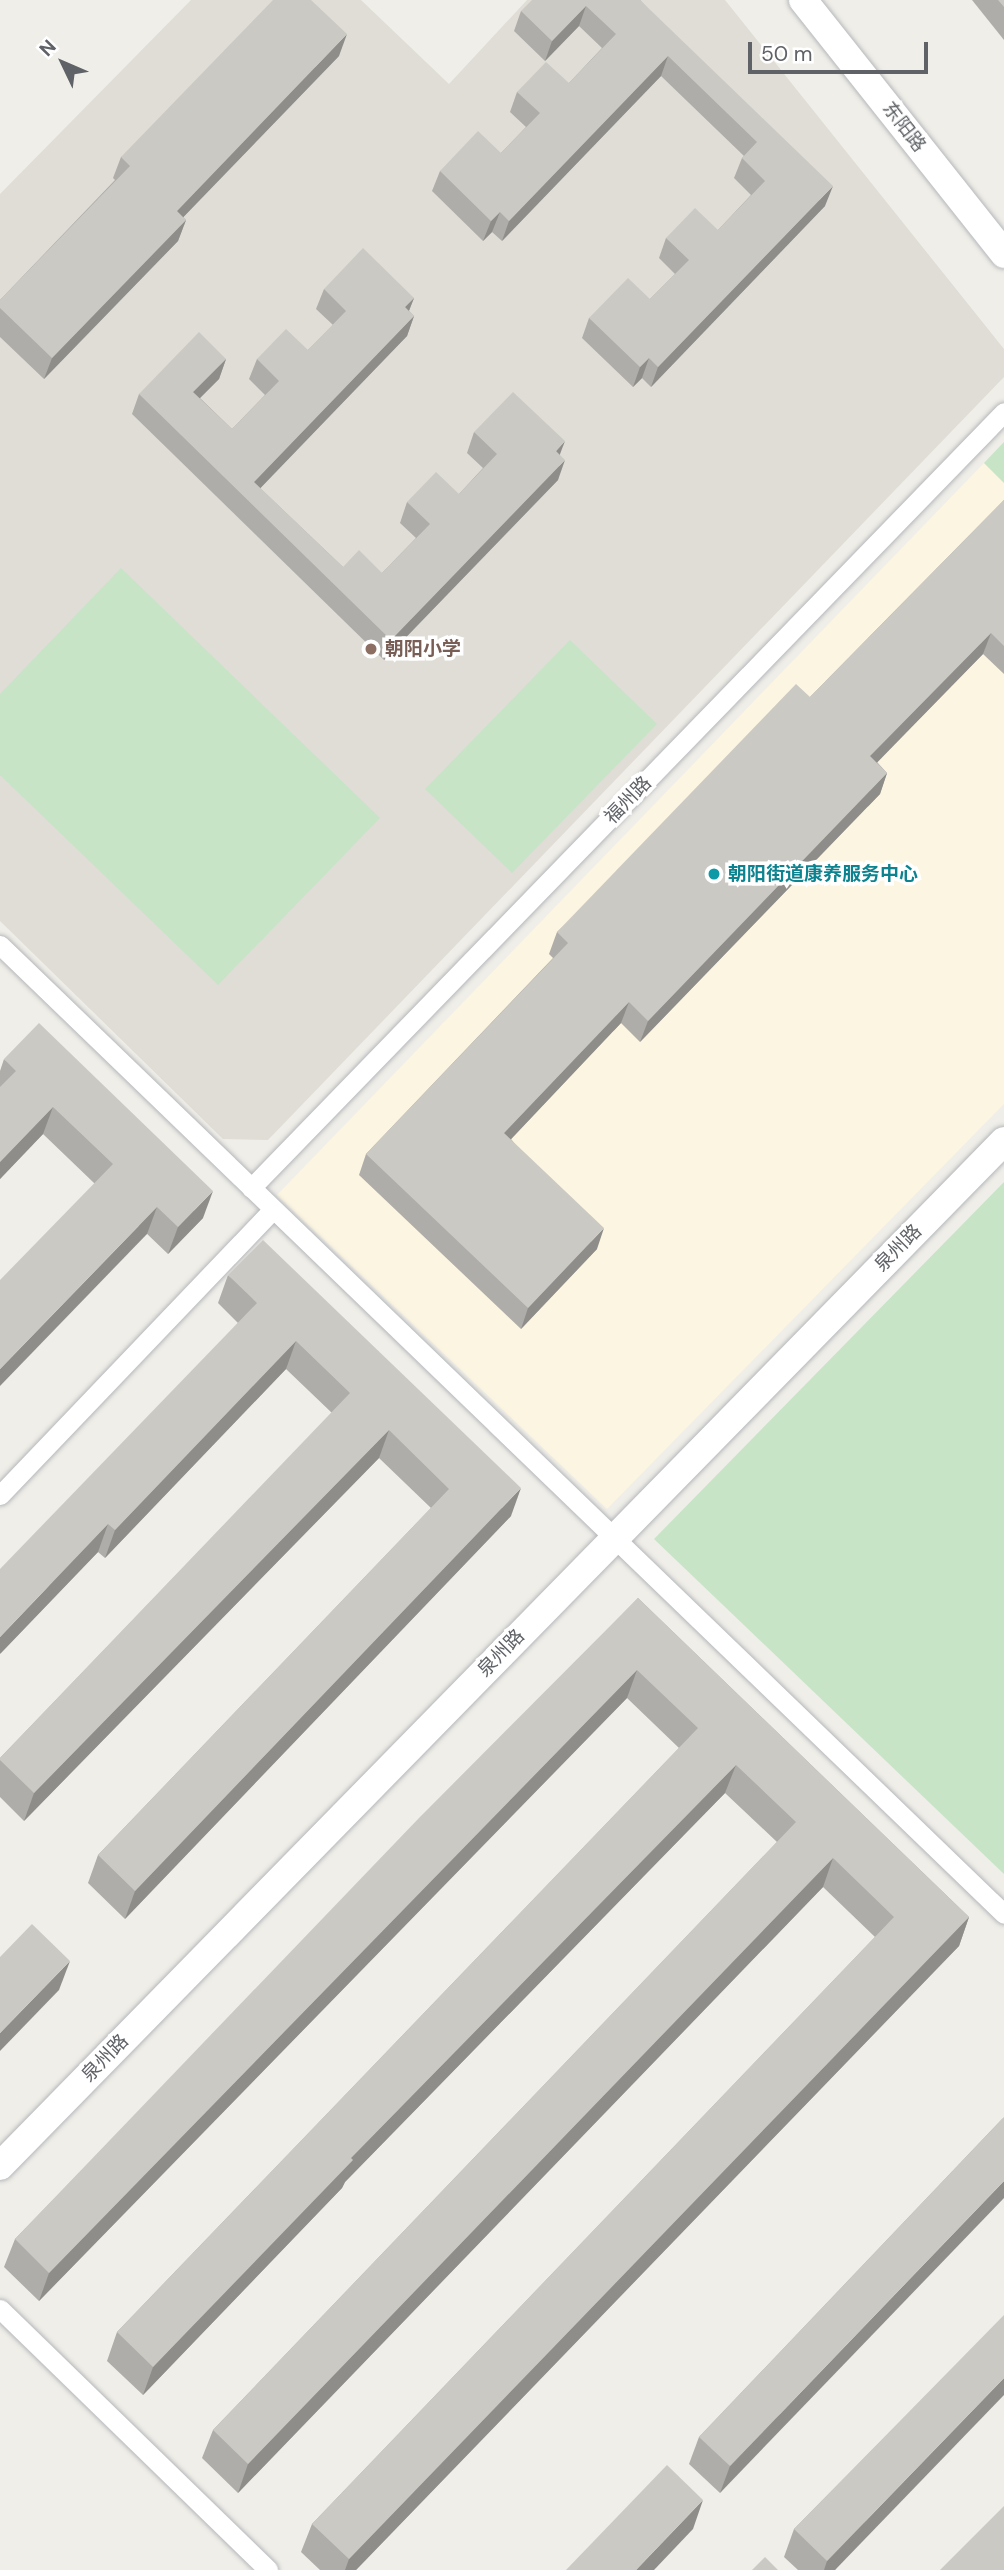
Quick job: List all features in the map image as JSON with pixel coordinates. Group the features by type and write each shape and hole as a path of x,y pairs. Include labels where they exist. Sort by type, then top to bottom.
{"street":[{"name":"东阳路","path":"803,0 1004,254"},
{"name":"福州路","path":"251,1188 1004,412"},
{"path":"0,946 1004,1914"},
{"name":"泉州路","path":"0,2166 1004,1141"},
{"path":"0,1495 273,1209"},
{"path":"0,2309 268,2570"}],"shaded area":[{"name":"朝阳小学","path":"191,0 361,0 449,84 527,0 725,0 1004,349 1004,377 268,1140 223,1139 0,921 0,194"},
{"path":"984,463 1004,483 1004,1104 607,1509 277,1195"}],"green space":[{"path":"1004,442 1004,483 984,463"},
{"path":"121,568 380,818 218,985 0,775 0,694"},
{"path":"570,640 657,724 512,873 425,789"},
{"path":"1004,1182 1004,1874 654,1539"}],"building":[{"path":"273,0 311,0 347,34 177,211 186,220 52,358 0,308 0,300 130,166 121,157"},
{"path":"532,0 640,0 833,186 658,367 649,358 640,367 589,318 628,278 650,299 689,260 666,238 695,208 718,230 765,181 742,158 757,142 668,56 509,221 500,212 491,221 440,171 478,131 501,153 540,113 517,92 546,62 569,83 616,34 586,6 552,41 521,11"},
{"path":"363,248 414,298 405,307 414,316 254,482 343,567 359,550 382,573 430,524 407,502 436,472 459,494 497,454 474,432 513,392 565,441 556,451 565,460 391,640 139,394 199,332 226,359 193,392 232,429 279,381 257,359 286,329 308,350 346,311 324,289"},
{"path":"1004,500 1004,646 991,633 870,756 887,773 648,1021 629,1002 504,1133 604,1228 528,1308 366,1154 568,943 557,932 796,684 810,697"},
{"path":"39,1023 213,1191 178,1227 157,1207 0,1369 0,1280 113,1164 53,1107 0,1162 0,1087 16,1071 4,1059"},
{"path":"263,1240 521,1488 135,1891 98,1855 449,1489 389,1430 34,1793 0,1760 350,1393 296,1341 115,1530 108,1524 0,1637 0,1569 257,1303 228,1275"},
{"path":"638,1598 969,1917 349,2559 312,2524 894,1917 833,1858 248,2464 213,2430 796,1822 736,1765 351,2158 353,2160 153,2367 117,2332 698,1728 637,1670 49,2273 15,2239 419,1818"},
{"path":"32,1924 70,1961 0,2033 0,1957"},
{"path":"1004,2117 1004,2181 730,2466 699,2437"},
{"path":"1004,2315 1004,2378 827,2561 794,2529"},
{"path":"667,2465 703,2500 636,2570 566,2570"},
{"path":"1004,2506 1004,2570 940,2570"},
{"path":"765,2557 778,2570 752,2570"}],"place":[{"name":"朝阳小学","path":"371,649"},
{"name":"朝阳街道康养服务中心","path":"714,874"}]}
